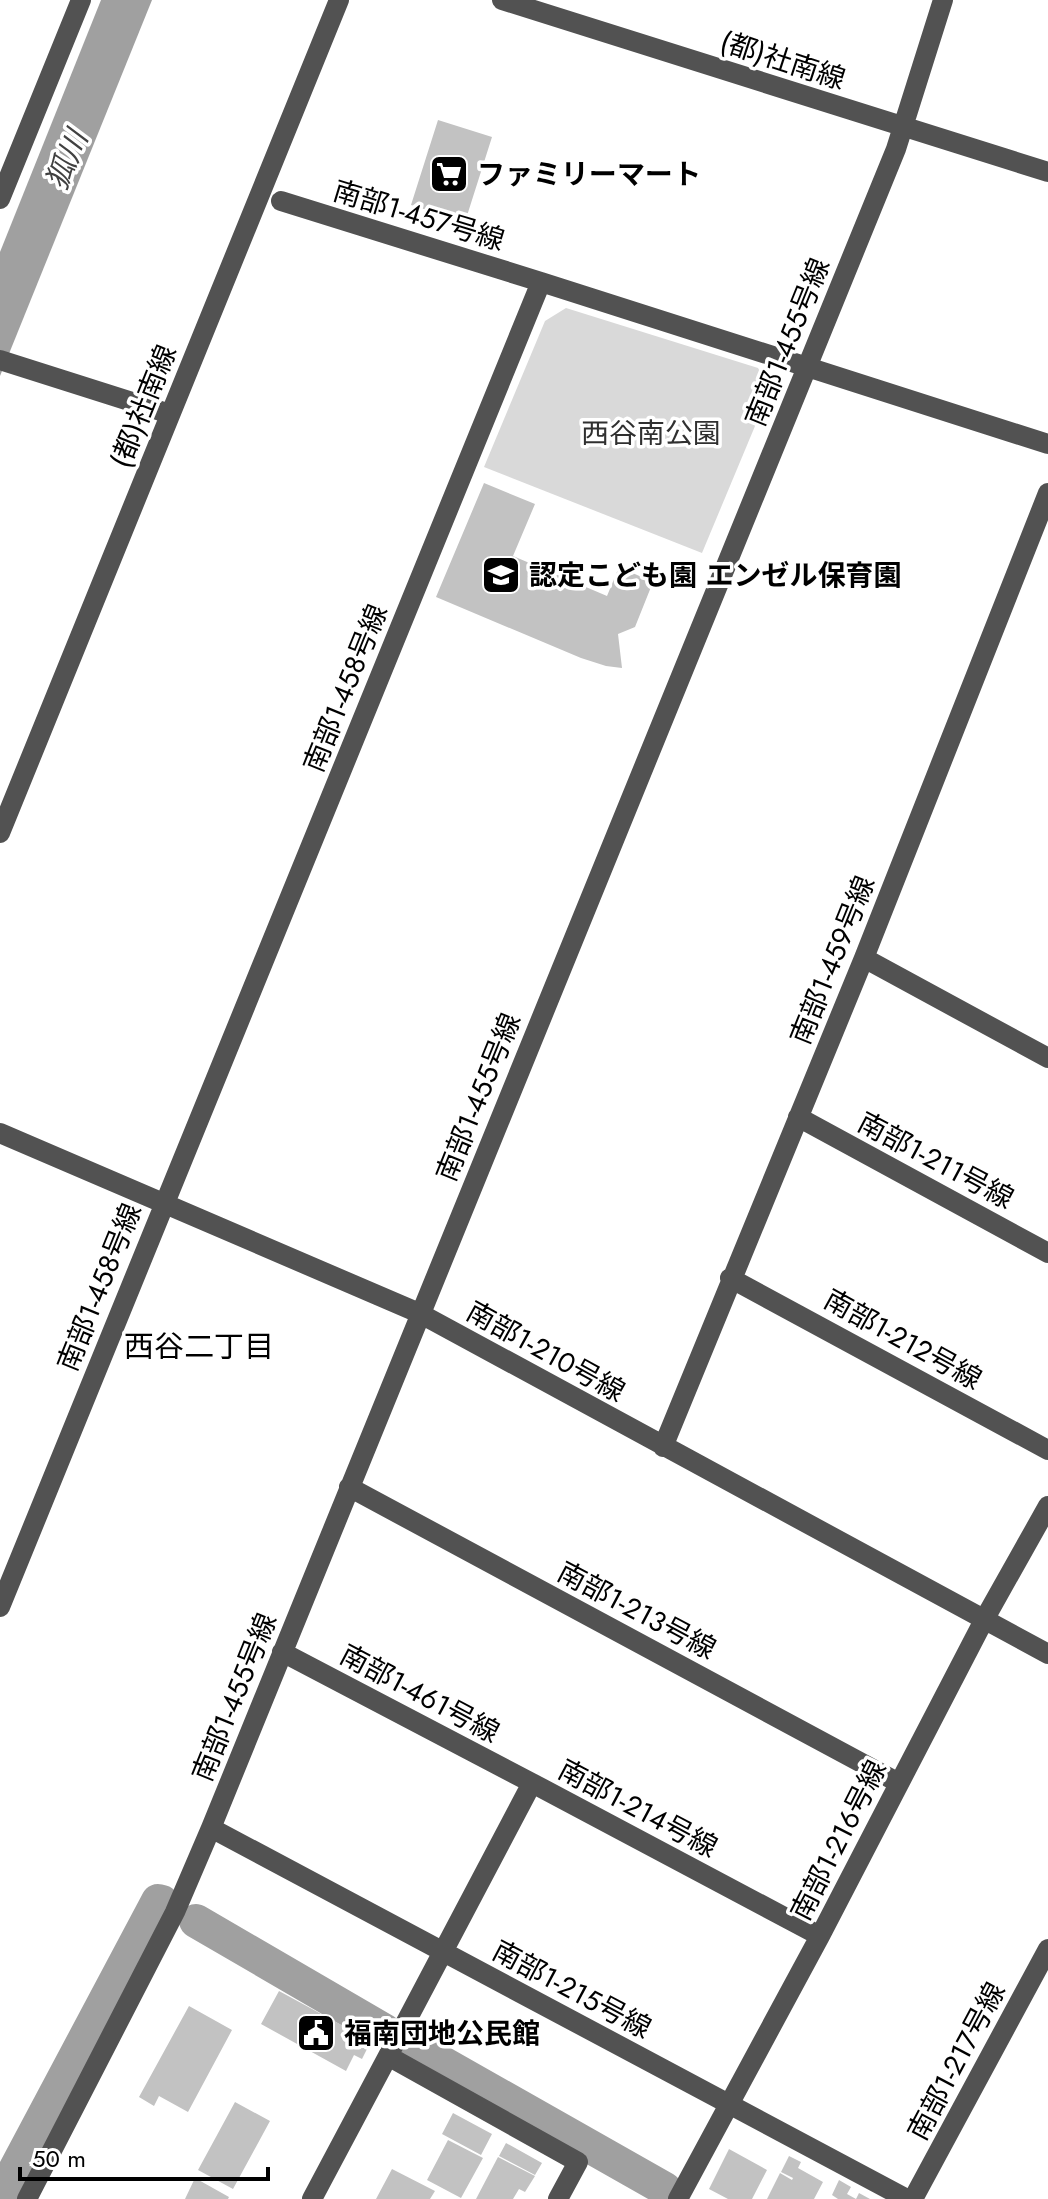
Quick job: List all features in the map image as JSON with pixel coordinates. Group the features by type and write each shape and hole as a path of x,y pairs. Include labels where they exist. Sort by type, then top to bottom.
{"street":[{"path":"0,199 81,0"},
{"name":"(都)社南線","path":"0,833 339,0"},
{"name":"(都)社南線","path":"502,0 1048,172"},
{"name":"南部1-455号線","path":"27,2199 175,1912 211,1828 808,368 904,127 943,0"},
{"name":"南部1-457号線","path":"281,201 541,282"},
{"path":"541,282 1048,444"},
{"name":"南部1-458号線","path":"0,1607 541,282"},
{"path":"0,360 170,414"},
{"name":"南部1-459号線","path":"663,1447 864,958 1048,493"},
{"path":"864,958 1048,1057"},
{"name":"南部1-211号線","path":"798,1117 1048,1253"},
{"name":"南部1-210号線","path":"0,1133 419,1313 1048,1654"},
{"name":"南部1-212号線","path":"730,1278 1048,1450"},
{"name":"南部1-213号線","path":"349,1487 899,1783"},
{"name":"南部1-216号線","path":"678,2199 820,1936 984,1620 1048,1506"},
{"name":"南部1-461号線","path":"282,1652 532,1783"},
{"name":"南部1-214号線","path":"312,2199 532,1783 820,1936"},
{"name":"南部1-215号線","path":"211,1828 910,2199"},
{"name":"南部1-217号線","path":"910,2199 1048,1949"},
{"path":"388,2056 578,2162 558,2199"}],"green space":[{"name":"西谷南公園","path":"566,308 758,368 770,390 702,553 484,467 545,321"}],"water":[{"name":"狐川","path":"101,0 152,0 0,376 0,252"}],"building":[{"path":"438,120 492,137 465,222 411,205"},
{"name":"認定こども園 エンゼル保育園","path":"484,483 535,504 513,556 607,596 619,567 653,582 635,627 618,634 622,668 581,658 436,597"},
{"name":"福南団地公民館","path":"279,1991 371,2041 362,2059 354,2055 346,2071 261,2024"},
{"path":"189,2006 232,2030 188,2112 159,2096 154,2106 139,2097"},
{"path":"235,2102 270,2121 233,2189 198,2170"},
{"path":"453,2113 492,2134 481,2155 442,2134"},
{"path":"448,2140 483,2158 461,2198 427,2180"},
{"path":"506,2143 542,2163 535,2175 499,2156"},
{"path":"729,2149 767,2170 752,2199 728,2199 709,2189"},
{"path":"789,2156 801,2162 798,2168 823,2182 814,2199 767,2199 780,2173 792,2180 781,2172"},
{"path":"498,2157 535,2176 525,2192 519,2189 513,2199 476,2199"},
{"path":"392,2169 435,2191 430,2199 376,2199"},
{"path":"195,2178 229,2197 228,2199 185,2199"},
{"path":"839,2180 851,2187 847,2194 856,2199 838,2199 832,2195"},
{"path":"859,2193 870,2199 856,2199"}],"waterway":[{"path":"6,2187 158,1901 162,1902"},
{"path":"196,1921 385,2031"},
{"path":"409,2044 665,2189"}],"place":[{"name":"ファミリーマート","path":"449,174"},
{"name":"認定こども園 エンゼル保育園","path":"501,575"},
{"name":"福南団地公民館","path":"316,2033"}],"district":[{"name":"西谷二丁目","path":"199,1347"}]}
